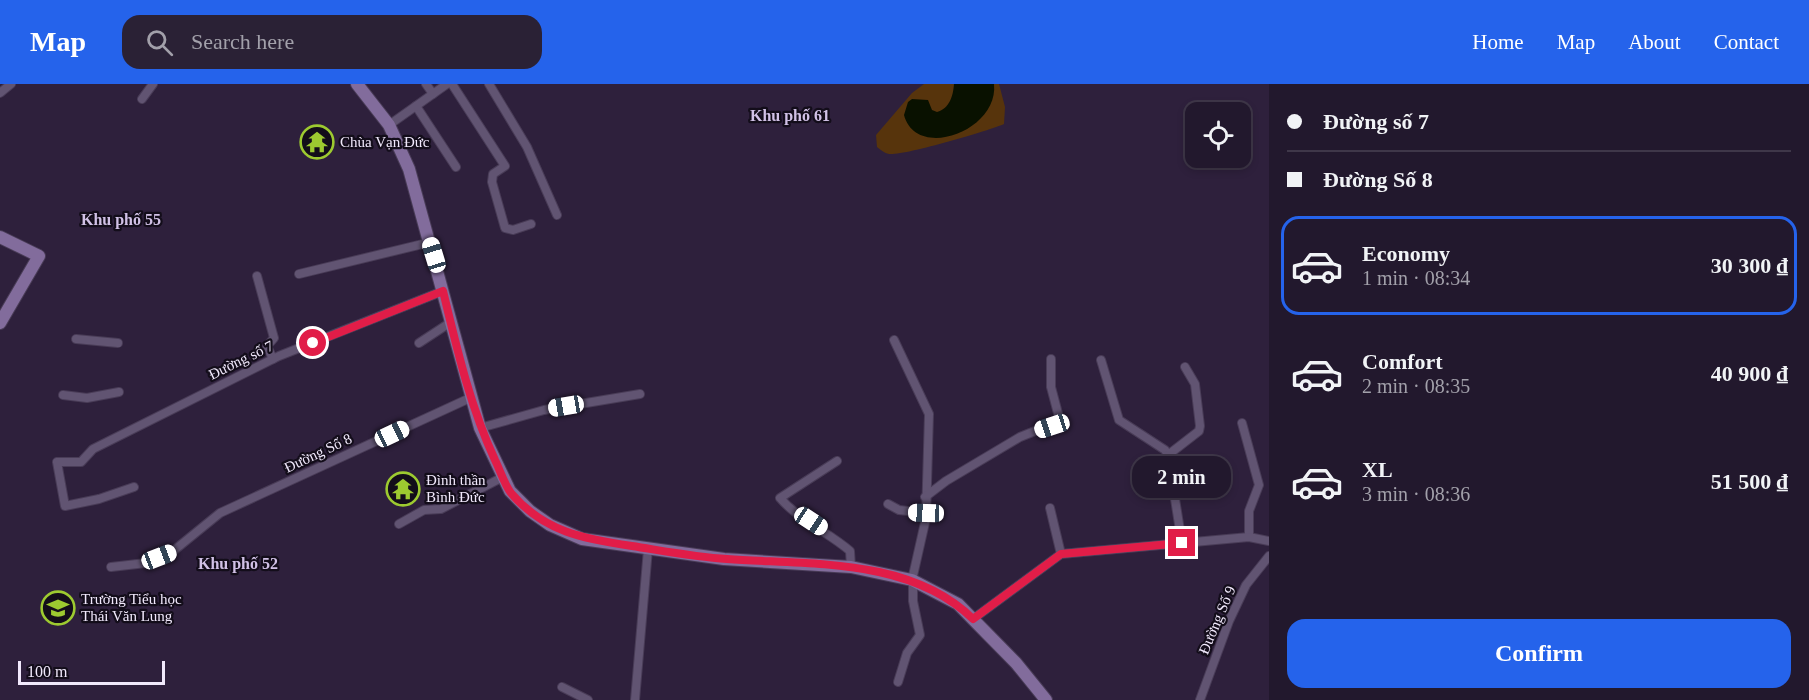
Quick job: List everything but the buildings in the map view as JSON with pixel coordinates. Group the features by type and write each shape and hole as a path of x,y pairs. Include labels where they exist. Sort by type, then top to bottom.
{"main road":[{"path":"357,84 389,125 410,169 470,398 480,428 510,491 530,511 560,530 582,539 724,559 851,567 912,581 958,604 1017,663 1046,700"},
{"path":"0,237 39,256 0,322"}],"street":[{"path":"0,93 11,84"},
{"path":"142,99 153,84"},
{"path":"426,84 433,94"},
{"path":"389,125 447,84"},
{"path":"452,84 505,166 493,174 492,182 505,228 513,230 531,224"},
{"path":"489,84 527,147 557,215"},
{"path":"416,105 456,167"},
{"path":"299,274 430,242"},
{"path":"257,276 274,338 267,346 273,359"},
{"name":"Đường số 7","path":"134,486 99,499 65,506 57,462 81,462 93,449 273,359 443,291"},
{"path":"419,343 451,322"},
{"path":"76,339 118,343"},
{"path":"894,340 929,414 926,513 912,581 913,601 921,635 907,653 898,682"},
{"path":"925,497 946,481 1020,437 1060,421 1051,387 1051,359"},
{"path":"1101,360 1119,420 1165,450 1168,455 1182,543"},
{"path":"1168,455 1198,431 1200,426 1195,384 1185,367"},
{"path":"63,395 87,398 119,392"},
{"path":"480,428 544,410 640,394"},
{"name":"Đường Số 8","path":"111,567 146,563 184,544 194,531 220,513 470,398"},
{"path":"1242,423 1259,485 1249,511 1249,537"},
{"path":"837,460 780,498 798,516 831,535 850,551 851,567"},
{"path":"399,524 424,510 441,509 503,477"},
{"path":"888,504 899,510 926,513"},
{"path":"1050,508 1061,554"},
{"path":"973,619 1061,554 1249,537 1269,541"},
{"path":"635,700 648,549"},
{"name":"Đường Số 9","path":"1200,700 1228,621 1246,585 1269,556"},
{"path":"562,687 588,700"}],"shaded area":[{"path":"924,84 999,84 1005,107 1004,124 897,154 884,152 877,147 876,135 912,93"},
{"path":"954,84 994,84 992,101 984,115 971,127 939,138 924,136 912,129 904,115 908,102 912,99 928,100 932,110 937,112 945,108 950,101"}],"place":[{"name":"Chùa Vạn Đức","path":"317,142"},
{"name":"Đình thần Bình Đức","path":"403,489"},
{"name":"Trường Tiểu học Thái Văn Lung","path":"58,608"}],"district":[{"name":"Khu phố 61","path":"790,115"},
{"name":"Khu phố 55","path":"121,219"},
{"name":"Khu phố 52","path":"238,563"}],"route":[{"path":"313,343 443,291 470,398 480,428 510,491 530,511 550,525 582,539 694,556 851,567 912,580 958,604 973,619 1061,554 1182,543"}]}
